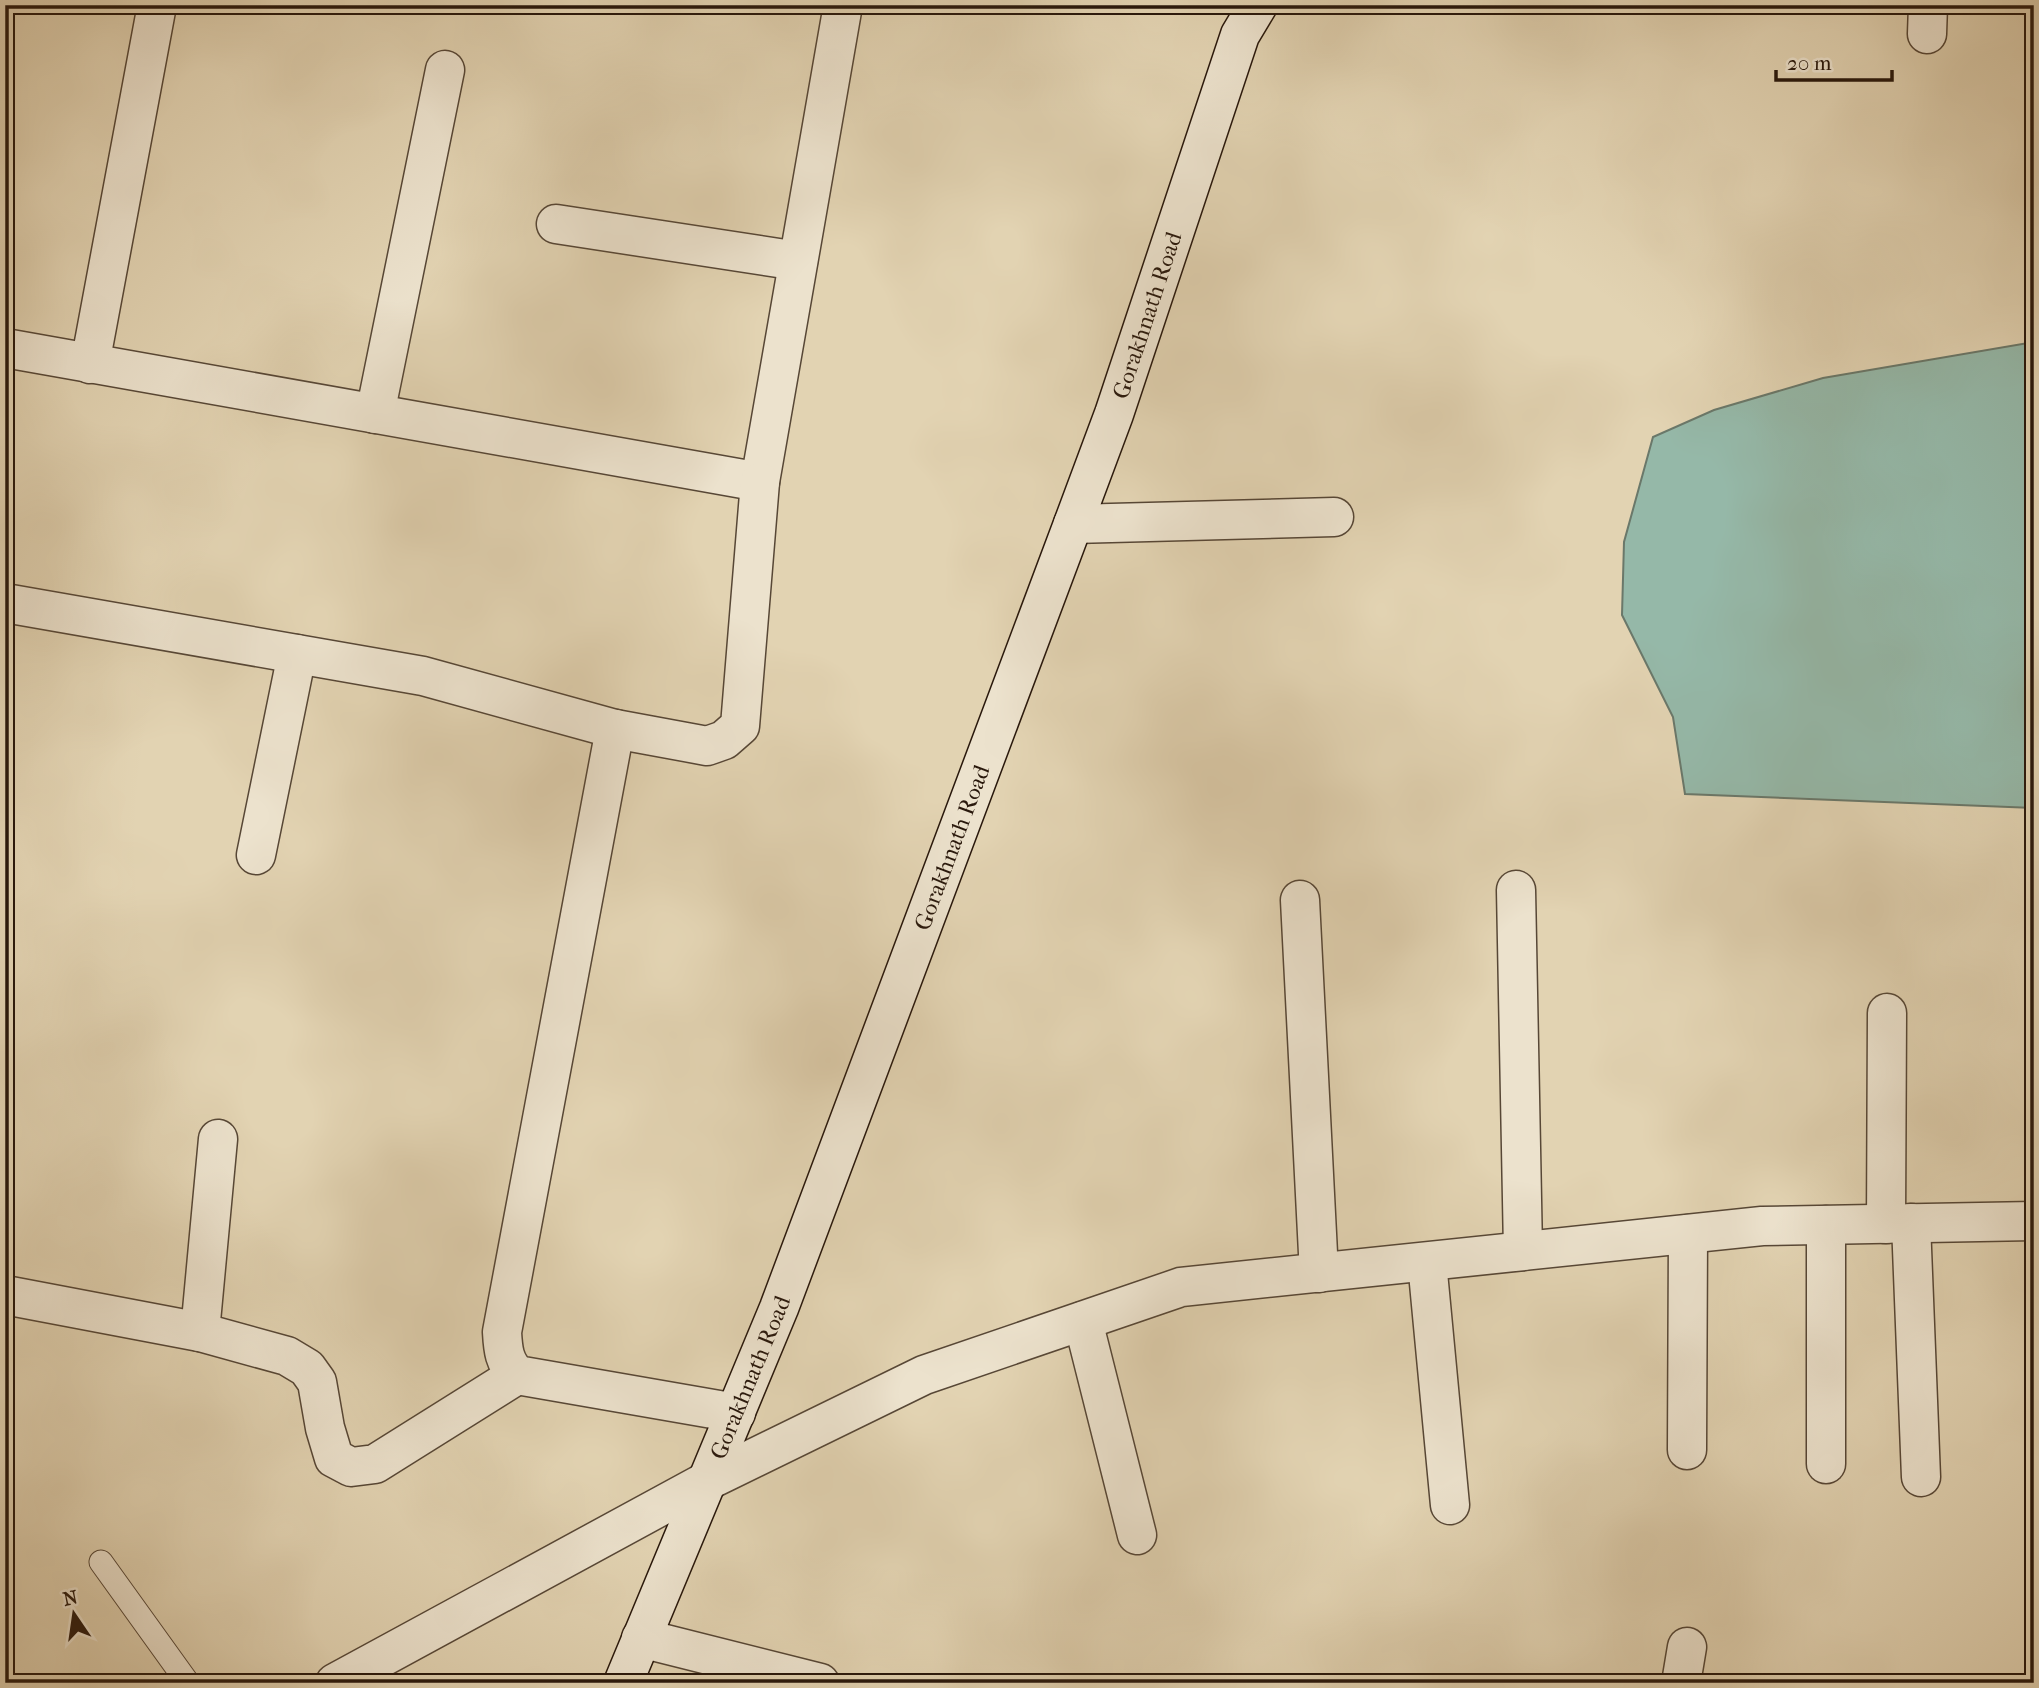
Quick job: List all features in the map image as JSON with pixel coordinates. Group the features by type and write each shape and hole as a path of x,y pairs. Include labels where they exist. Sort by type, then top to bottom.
{"street":[{"path":"90,364 157,5"},
{"path":"5,603 423,676 615,729 707,746 724,740 740,726 760,482 843,5"},
{"name":"Gorakhnath Road","path":"623,1683 779,1308 1114,414 1240,35 1258,5"},
{"path":"375,414 445,70"},
{"path":"556,224 798,261"},
{"path":"5,348 760,482"},
{"path":"1073,524 1334,517"},
{"path":"256,855 297,654"},
{"path":"615,729 502,1332 506,1365 517,1375 736,1413"},
{"path":"1516,890 1523,1251"},
{"path":"1300,900 1320,1273"},
{"path":"1887,1013 1898,1224 1921,1477"},
{"path":"200,1332 218,1139"},
{"path":"335,1683 707,1481 924,1375 1181,1287 1762,1226 2034,1221"},
{"path":"1826,1224 1826,1464"},
{"path":"1687,1450 1688,1234"},
{"path":"1427,1262 1450,1505"},
{"path":"5,1295 200,1332 287,1356 307,1367 317,1382 325,1428 334,1458 351,1466 375,1464 517,1375"},
{"path":"1083,1321 1138,1535"},
{"path":"641,1638 820,1683"}],"lane":[{"path":"101,1562 188,1683"}],"shaded area":[{"path":"2034,342 2034,808 1685,794 1673,717 1622,615 1624,542 1653,437 1714,410 1823,378"}]}
